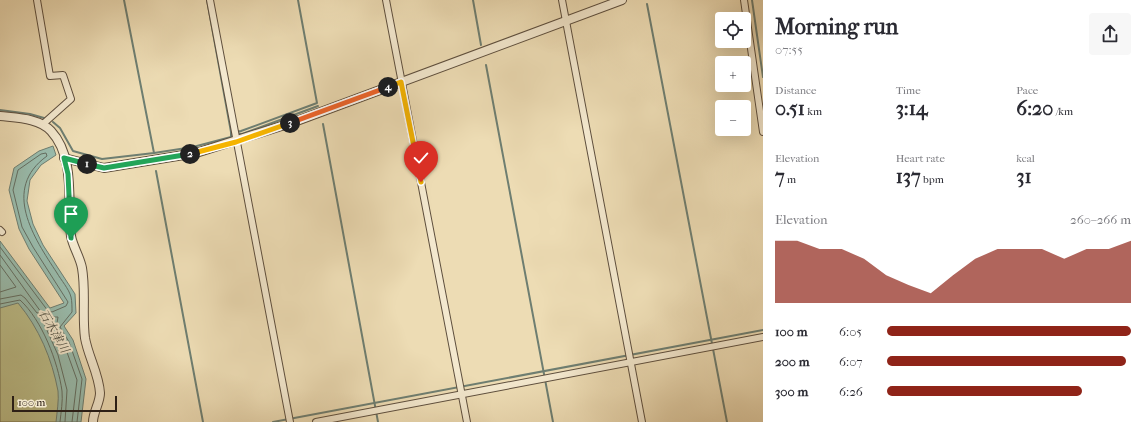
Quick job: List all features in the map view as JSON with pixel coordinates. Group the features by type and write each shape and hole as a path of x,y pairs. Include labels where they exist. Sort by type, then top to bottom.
{"street":[{"path":"37,0 50,76 63,75 71,99 43,124"},
{"path":"210,0 290,422"},
{"path":"386,0 467,422"},
{"path":"562,0 642,422"},
{"path":"64,158 104,168 196,153 236,142 622,0"},
{"path":"744,0 763,132"},
{"path":"0,116 43,124 52,132 64,158 68,174 71,238 82,268 85,304 85,336 88,351 99,380 100,395 93,415 93,422"},
{"path":"316,422 763,337"}],"green space":[{"path":"0,263 49,338 65,422 0,422"}],"water":[{"name":"石木津川","path":"53,146 56,155 41,165 30,180 27,201 33,224 43,245 75,294 76,313 64,326 73,340 86,379 81,422 56,422 58,391 44,344 26,313 18,303 0,308 0,241 50,308 64,303 29,249 19,229 9,190 14,168 39,151"}],"waterway":[{"path":"53,122 60,128 73,151 102,159 154,153 124,0"},
{"path":"207,0 231,132"},
{"path":"154,153 193,147 231,137 231,132 241,131 317,103 298,0"},
{"path":"473,0 481,45"},
{"path":"752,0 763,77"},
{"path":"647,4 727,422"},
{"path":"486,65 553,422"},
{"path":"237,133 242,134 318,106"},
{"path":"0,110 30,114 44,118"},
{"path":"323,124 378,422"},
{"path":"156,171 203,422"},
{"path":"273,422 763,330"}],"route":[{"path":"71,238 68,174 64,158 104,168 156,161 196,153 236,142 294,122 401,82 421,182"}]}
